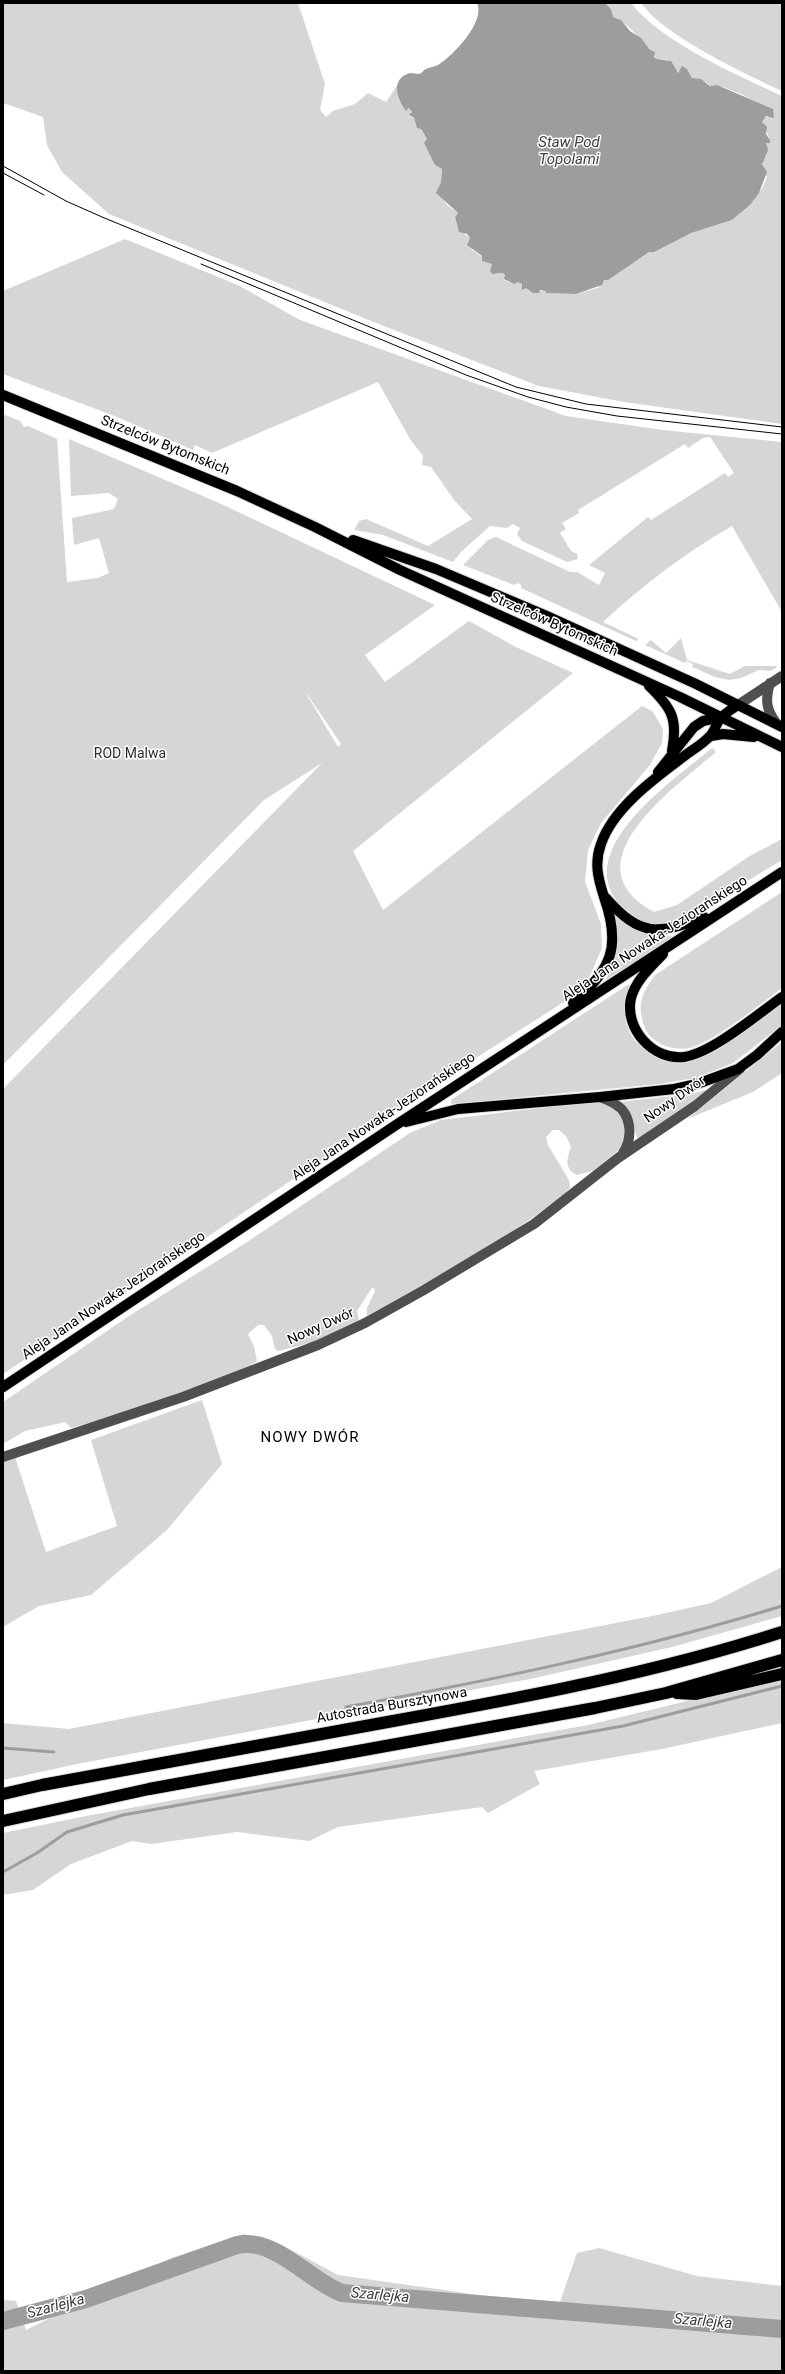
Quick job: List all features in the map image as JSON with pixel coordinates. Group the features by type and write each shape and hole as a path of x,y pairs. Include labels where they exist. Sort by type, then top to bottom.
{"highway":[{"name":"Autostrada Bursztynowa","path":"3,1794 50,1784 517,1699 617,1678 735,1647 782,1632"},
{"path":"3,1820 150,1789 587,1710 666,1693 782,1660"},
{"path":"666,1693 696,1694 782,1674"}],"main road":[{"name":"Strzelców Bytomskich","path":"3,395 159,458 315,527 400,570 642,680 782,747"},
{"name":"Strzelców Bytomskich","path":"315,527 436,569 696,684 779,725"},
{"path":"642,680 664,701 672,714 675,736 672,752"},
{"path":"549,1025 596,983 605,969 611,950 612,924 597,872 601,843 611,824 652,780 672,752 694,727 703,721 721,717 738,705"},
{"path":"652,780 711,736 721,717"},
{"path":"711,736 723,734 763,738"},
{"name":"Aleja Jana Nowaka-Jeziorańskiego","path":"3,1387 396,1125 782,872"},
{"path":"604,895 631,923 648,930 666,929 686,924 723,910"},
{"path":"674,942 638,981 631,998 630,1012 634,1027 653,1050 667,1056 684,1057 704,1050 782,997"},
{"path":"396,1125 458,1109 600,1097 674,1089 697,1084 728,1074 746,1063 782,1032"}],"street":[{"path":"738,705 782,676"},
{"path":"770,683 766,700 767,707 779,725"},
{"name":"Nowy Dwór","path":"3,1457 183,1397 340,1335 424,1290 534,1224 618,1158 694,1106 746,1063"},
{"name":"Nowy Dwór","path":"600,1097 620,1108 629,1124 627,1146 618,1158"}],"green space":[{"path":"3,3 298,3 325,84 320,110 326,117 333,111 355,104 368,93 386,102 398,84 397,92 400,102 406,111 409,108 412,112 409,116 413,118 427,139 425,143 435,165 442,169 441,182 437,191 447,205 458,213 455,217 458,229 470,238 471,249 492,264 490,271 495,274 503,273 505,275 504,280 514,284 518,281 529,290 547,291 547,293 576,294 598,288 604,280 649,252 693,232 732,220 750,205 763,187 767,177 761,163 763,163 767,154 766,143 770,140 762,122 765,117 768,117 769,109 743,95 723,87 711,86 706,82 692,78 688,71 682,68 677,73 668,60 657,59 626,24 613,17 605,3 631,3 644,17 680,44 722,68 782,96 782,424 624,402 539,386 376,323 109,214 62,172 47,145 43,117 3,103"},
{"path":"641,3 782,3 782,91 747,75 706,53 667,28"},
{"path":"125,239 238,285 300,320 566,416 663,430 782,442 782,612 732,526 665,570 633,595 603,622 639,639 636,641 521,588 521,585 518,583 514,585 463,565 488,540 496,537 570,572 577,572 599,585 605,573 589,565 648,517 651,520 725,473 728,477 734,473 710,437 703,438 688,448 685,444 578,510 579,513 562,523 566,529 560,533 571,551 577,554 578,559 567,562 522,541 517,534 520,528 513,524 507,528 490,526 461,552 453,562 383,535 354,530 359,521 366,519 428,546 472,519 455,501 431,467 422,465 423,456 410,439 378,382 212,453 195,445 193,450 117,417 3,374 3,291"},
{"name":"ROD Malwa","path":"3,414 20,421 24,427 28,426 57,439 67,582 98,578 109,573 99,538 74,545 72,518 114,509 118,499 109,493 71,496 69,439 217,502 435,605 365,655 385,682 469,621 516,647 573,673 353,851 383,910 642,706 652,711 663,729 662,743 650,765 601,823 588,850 585,882 601,924 602,948 586,985 567,1000 429,1088 3,1374 3,1089 322,763 264,800 3,1065","holes":["307,694 341,744 338,747"]},
{"path":"681,638 687,660 730,674 745,666 777,666 770,671 759,670 741,678 729,680 715,677 692,667 693,664 687,661 685,663 645,645 651,640 666,653"},
{"path":"712,748 716,752 676,785 636,828 624,850 621,872 630,893 654,912 677,905 748,857 782,839 782,860 682,922 664,926 644,923 631,916 626,911 610,889 607,866 615,843 631,820 651,799 673,779"},
{"path":"782,892 782,988 724,1031 700,1044 683,1049 669,1047 657,1042 647,1032 644,1026 641,1011 644,993 655,975"},
{"path":"616,917 637,931 658,936 676,936 604,984 614,959 617,936"},
{"path":"629,984 625,1005 625,1017 628,1028 639,1045 648,1051 668,1059 679,1061 782,1001 782,1025 733,1063 695,1078 659,1084 451,1104 451,1100"},
{"path":"782,1042 782,1073 753,1092 687,1119"},
{"path":"709,1089 709,1091 640,1138 637,1138 631,1116 620,1102 691,1094"},
{"path":"598,1101 612,1106 623,1119 625,1138 620,1149 593,1171 577,1175 570,1170 568,1166 568,1155 571,1147 566,1136 559,1130 553,1130 546,1137 548,1145 569,1180 570,1187 566,1193 494,1243 367,1316 367,1308 375,1291 374,1288 372,1288 357,1311 359,1320 316,1341 279,1351 275,1349 272,1336 264,1325 258,1325 248,1334 254,1346 257,1361 251,1365 185,1392 140,1408 71,1428 65,1422 25,1431 3,1444 3,1402 129,1316 244,1244 410,1133 441,1120"},
{"path":"202,1400 222,1464 167,1530 91,1595 39,1606 3,1627 3,1461 15,1457 46,1552 117,1526 91,1440"},
{"path":"782,1567 782,1616 672,1647 535,1678 77,1764 3,1780 3,1723 69,1729 652,1616 711,1603"},
{"path":"782,1678 782,1723 662,1749 534,1771 540,1784 488,1813 482,1807 338,1827 309,1841 237,1832 151,1844 132,1841 71,1864 33,1890 3,1895 3,1833 86,1816 588,1725"},
{"path":"244,2234 280,2244 338,2275 479,2295 560,2302 577,2253 599,2248 697,2276 782,2286 782,2371 3,2371 3,2300 16,2301 26,2330 171,2258"}],"water":[{"name":"Staw Pod Topolami","path":"477,3 605,3 611,9 613,17 621,20 630,31 641,38 650,50 655,52 654,57 657,59 671,61 678,73 682,66 687,69 692,78 701,79 710,86 717,85 773,109 774,118 766,116 762,122 767,127 766,134 770,140 770,143 766,143 768,150 763,163 761,163 767,172 759,193 750,205 732,220 691,233 654,252 649,252 608,280 604,280 602,285 576,294 546,293 546,291 540,290 539,293 533,293 526,288 522,290 522,284 518,282 514,284 504,279 505,275 503,273 492,274 490,271 492,264 482,261 482,256 467,245 470,238 467,234 459,232 455,217 458,213 436,193 441,182 442,169 435,165 424,143 427,139 421,129 417,128 414,118 409,115 412,112 409,108 406,111 403,107 397,91 397,86 402,77 408,73 419,74 425,69 438,65 452,54 473,28 479,10"}],"waterway":[{"path":"346,1707 566,1663 674,1637 782,1606"},
{"path":"3,1872 37,1853 67,1832 123,1815 623,1726 782,1686"},
{"path":"3,1748 54,1752"},
{"name":"Szarlejka","path":"3,2321 86,2299 237,2245 251,2244 265,2247 278,2253 329,2287 342,2293 782,2329"}],"tram line":[{"path":"3,166 66,201 102,217 516,387 586,404 782,427"},
{"path":"3,173 44,195"},
{"path":"201,264 466,375 528,397 566,407 617,416 782,434"}],"district":[{"name":"NOWY DWÓR","path":"310,1438"}]}
